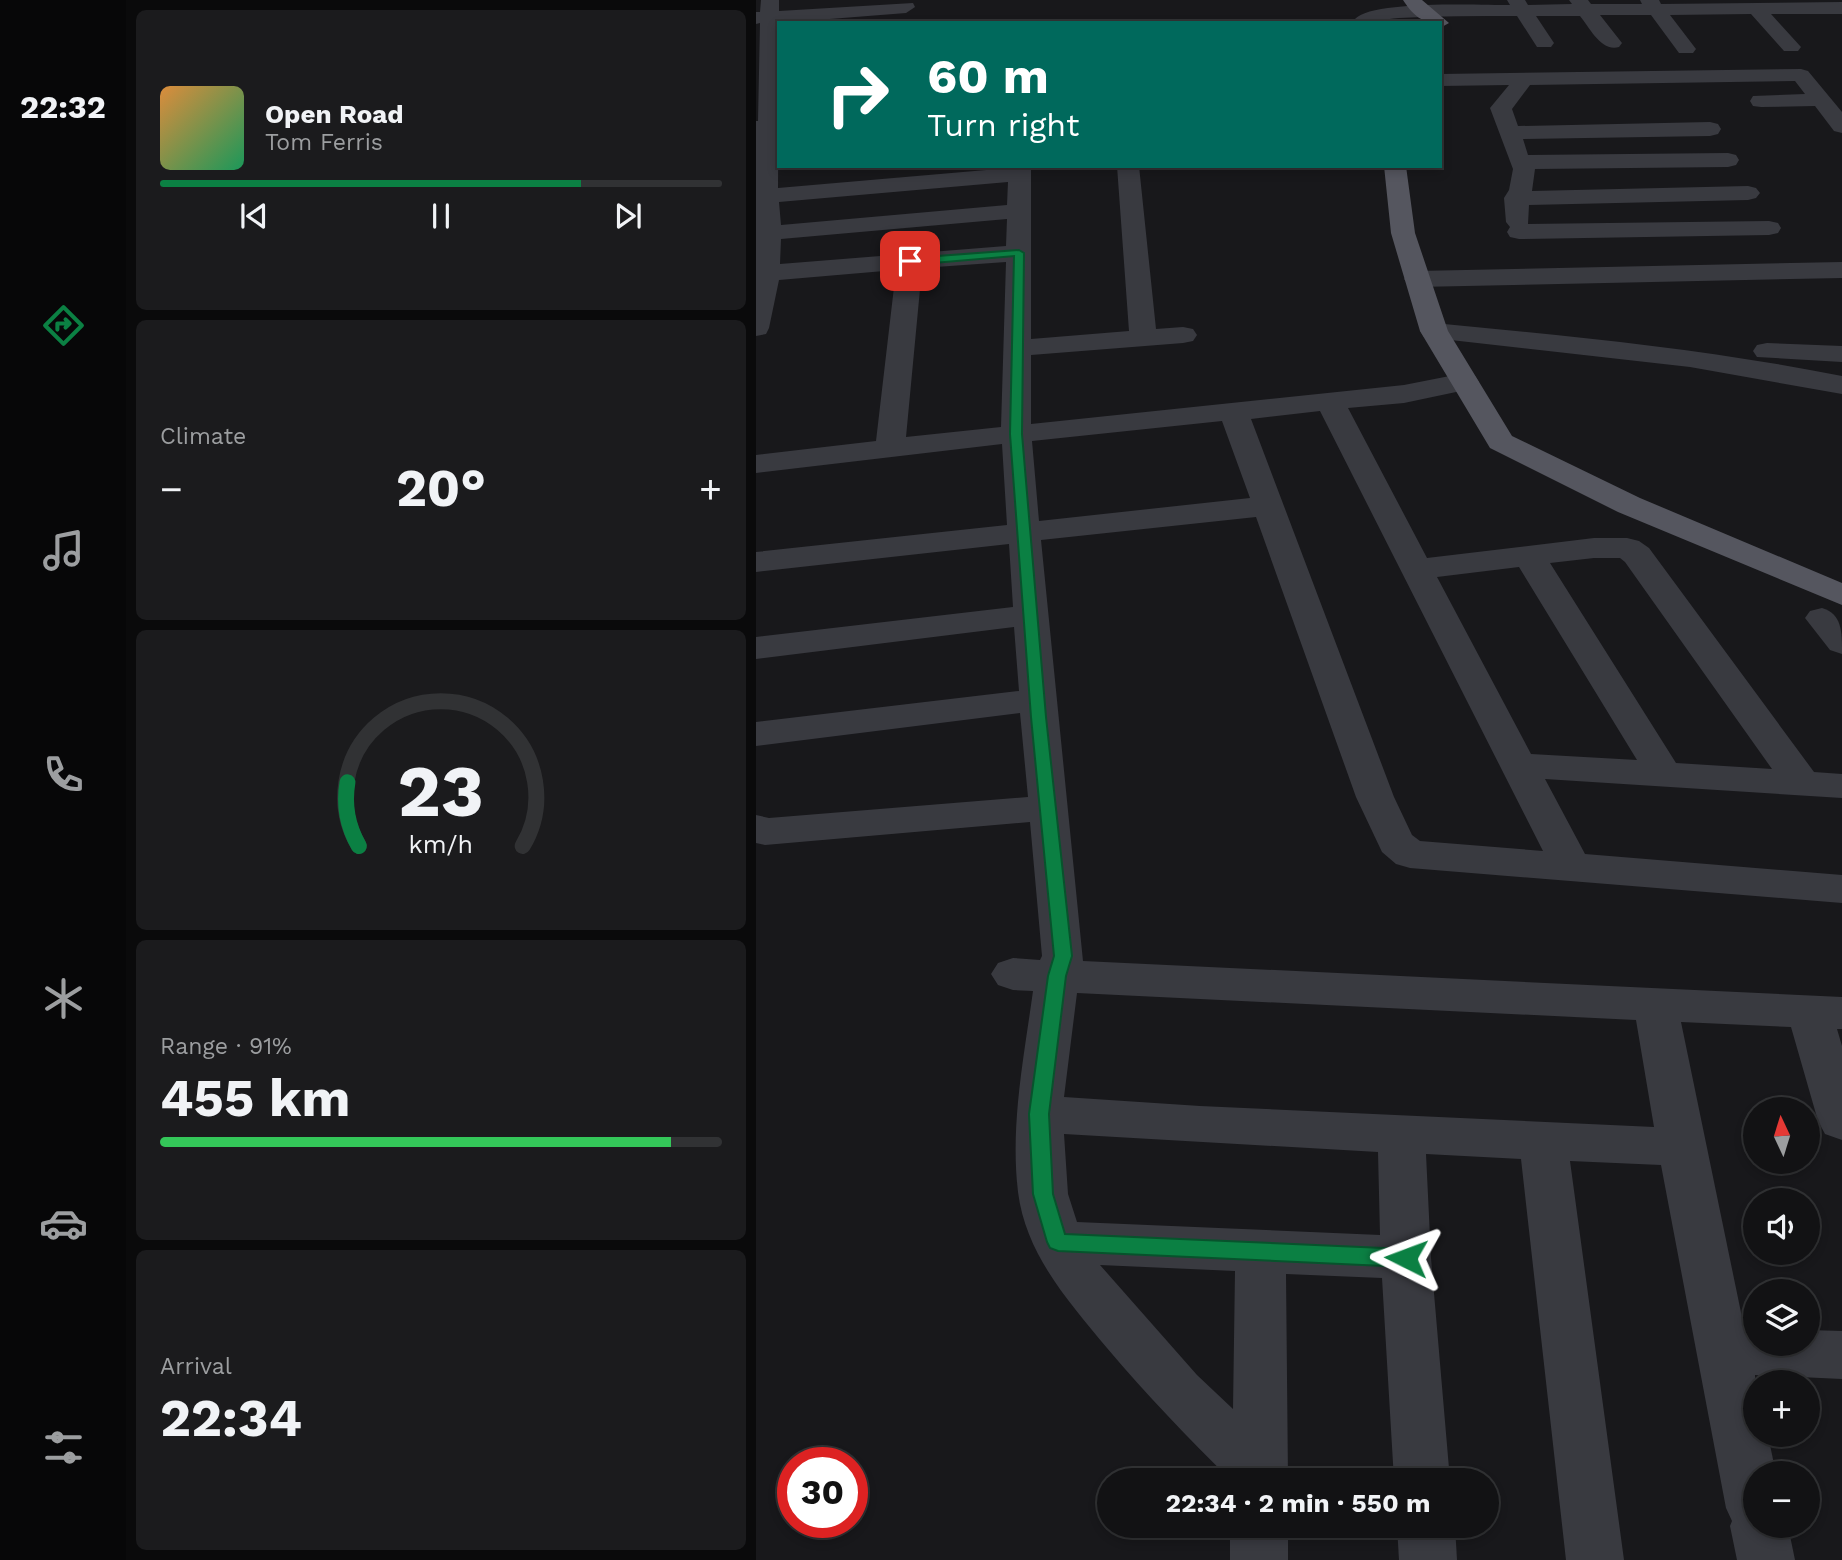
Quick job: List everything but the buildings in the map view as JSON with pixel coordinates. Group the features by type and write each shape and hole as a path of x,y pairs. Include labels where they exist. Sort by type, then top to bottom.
{"main road":[{"path":"1417,6 1437,21"},
{"path":"1395,168 1403,233 1434,331 1501,442 1629,505 1835,619"}],"street":[{"path":"1581,4 1612,43"},
{"path":"1652,4 1700,62"},
{"path":"1519,5 1568,78"},
{"path":"1751,5 1842,126"},
{"path":"1366,21 1365,19 1374,14 1417,6 1842,6"},
{"path":"756,323 761,273 769,233 765,196 772,158 768,97 774,40 765,12 906,7"},
{"path":"1481,55 1494,79"},
{"path":"1627,58 1641,77"},
{"path":"1442,80 1641,77 1700,62 1795,62"},
{"path":"1518,78 1520,86 1501,108 1524,169 1524,180 1516,198 1523,276"},
{"path":"1744,101 1820,100"},
{"path":"1503,105 1531,104"},
{"path":"1510,133 1705,120 1795,271"},
{"path":"1520,162 1728,160"},
{"path":"1128,168 1143,338"},
{"path":"765,196 1020,170 1016,434 1037,700 1063,956 1035,975"},
{"path":"1516,198 1748,193"},
{"path":"769,233 1020,211"},
{"path":"1519,232 1769,228"},
{"path":"761,273 1019,253"},
{"path":"890,448 910,261"},
{"path":"1418,279 1842,270"},
{"path":"1434,331 1727,364 1842,385"},
{"path":"1017,348 1183,335"},
{"path":"1635,352 1710,349 1842,354"},
{"path":"756,464 1404,394 1465,382"},
{"path":"1330,402 1571,867"},
{"path":"1234,413 1382,817 1396,843 1410,854 1842,889"},
{"path":"756,562 1267,506"},
{"path":"1418,569 1611,547 1627,548 1637,555 1802,783"},
{"path":"1529,556 1664,774"},
{"path":"756,648 1030,615"},
{"path":"756,734 1037,700"},
{"path":"1518,765 1842,786"},
{"path":"756,828 765,832 1049,808"},
{"path":"1035,975 1826,1013 1842,1121"},
{"path":"1035,975 1043,1194 1058,1242 1072,1269 1178,1392 1252,1468"},
{"path":"1656,1006 1745,1461"},
{"path":"1039,1114 1682,1147"},
{"path":"1401,1134 1406,1258 1421,1468"},
{"path":"1543,1141 1595,1560"},
{"path":"1058,1242 1406,1258"},
{"path":"1260,1468 1261,1251"},
{"path":"1723,1350 1842,1355"},
{"path":"1259,1538 1259,1560"},
{"path":"1427,1538 1428,1560"},
{"path":"1761,1538 1766,1560"}],"route":[{"path":"910,261 1019,253 1016,434 1039,717 1063,956 1057,976 1039,1114 1043,1194 1058,1242 1406,1258"}]}
